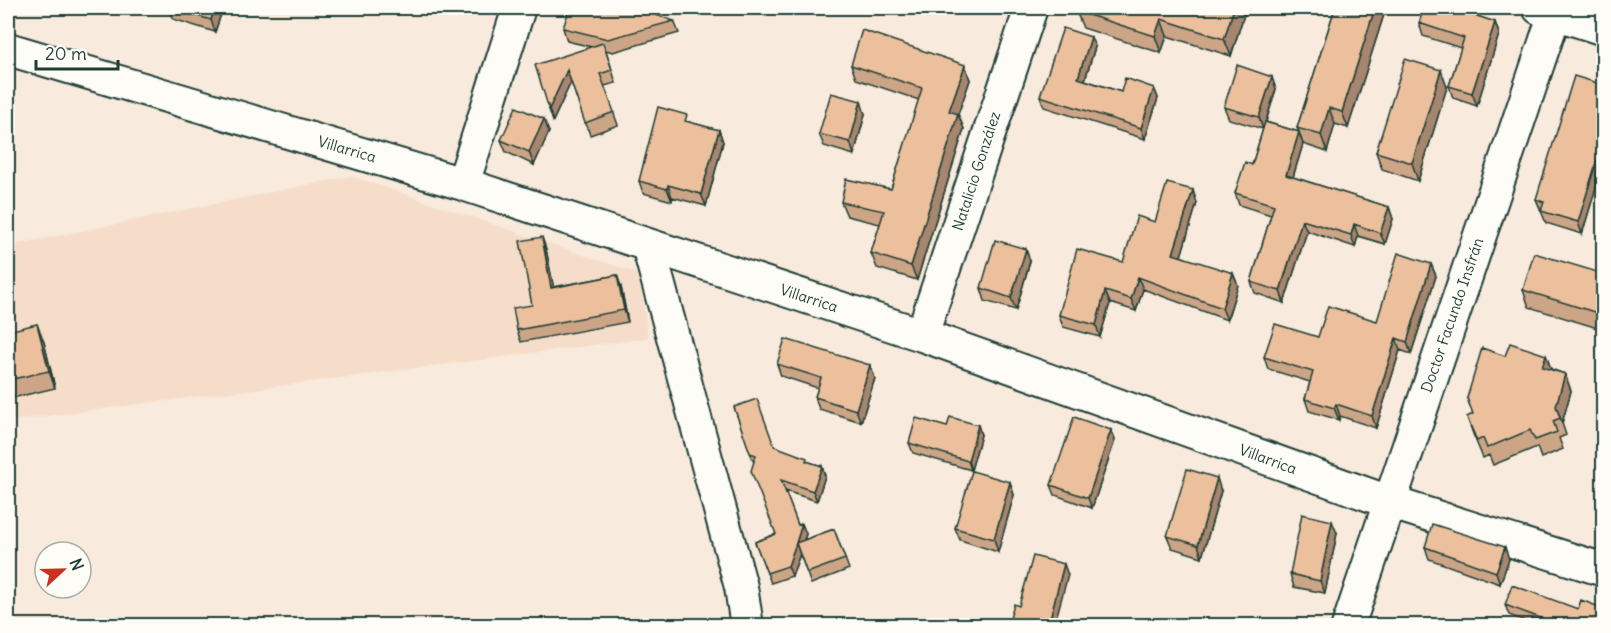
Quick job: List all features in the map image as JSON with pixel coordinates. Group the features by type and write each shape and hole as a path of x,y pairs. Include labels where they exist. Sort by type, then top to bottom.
{"street":[{"path":"463,184 519,8"},
{"name":"Natalicio González","path":"922,335 1031,8"},
{"path":"1551,9 1604,29"},
{"name":"Doctor Facundo Insfrán","path":"1348,626 1551,9"},
{"name":"Villarrica","path":"8,49 463,184 922,335 1389,502 1604,570"},
{"path":"648,245 741,587 747,626"}],"shaded area":[{"path":"351,176 639,274 648,338 8,421 8,246"}],"building":[{"path":"172,8 214,8 211,20"},
{"path":"570,8 635,8 674,21 608,39 563,28"},
{"path":"1078,8 1234,8 1224,39 1161,19 1155,36 1076,11"},
{"path":"1335,8 1375,8 1342,112 1329,108 1321,135 1297,128"},
{"path":"1424,8 1473,8 1471,14 1495,22 1472,93 1449,86 1464,38 1419,23"},
{"path":"1063,28 1091,37 1078,78 1121,92 1125,78 1154,88 1141,128 1040,96"},
{"path":"862,30 965,65 949,111 958,114 911,266 871,253 884,211 841,202 846,179 891,189 922,88 851,65"},
{"path":"603,43 612,70 600,74 614,112 585,123 567,70 549,109 535,65"},
{"path":"1405,59 1441,70 1412,163 1376,152"},
{"path":"1237,65 1272,77 1259,117 1224,107"},
{"path":"1574,76 1604,85 1604,137 1578,222 1541,211 1544,202 1536,199"},
{"path":"831,93 861,101 850,142 819,134"},
{"path":"516,107 544,119 529,152 501,140"},
{"path":"658,107 687,115 685,121 719,130 701,194 668,185 667,189 639,181"},
{"path":"1265,122 1299,132 1286,175 1389,207 1380,233 1354,224 1351,235 1302,220 1280,291 1251,282 1274,205 1235,193 1245,162 1252,165"},
{"path":"1167,183 1193,190 1173,254 1233,273 1222,308 1138,277 1131,299 1105,291 1096,325 1059,315 1077,249 1123,262 1137,216 1155,222"},
{"path":"542,237 551,288 617,275 624,310 517,330 513,308 532,305 520,241"},
{"path":"995,240 1026,249 1011,298 981,288"},
{"path":"1398,253 1431,264 1407,342 1396,338 1372,416 1336,404 1334,408 1305,399 1313,372 1264,357 1275,324 1318,337 1328,306 1377,321"},
{"path":"1534,253 1604,274 1604,315 1523,290"},
{"path":"37,324 49,371 8,380 8,331"},
{"path":"785,339 870,365 856,410 815,397 821,378 777,364"},
{"path":"1510,343 1546,355 1542,367 1565,374 1556,406 1560,418 1553,421 1557,432 1535,440 1530,430 1487,448 1483,438 1477,441 1467,417 1473,414 1467,398 1482,348 1505,356"},
{"path":"757,399 774,446 822,466 813,491 781,480 798,525 802,524 788,566 767,573 755,542 776,534 751,471 756,455 750,453 734,407"},
{"path":"950,417 978,425 968,461 909,443 916,418 947,427"},
{"path":"1074,417 1111,430 1088,498 1051,485"},
{"path":"1187,469 1217,478 1198,545 1167,536"},
{"path":"972,471 1010,482 994,539 955,528"},
{"path":"1302,514 1332,521 1320,581 1290,574"},
{"path":"1432,524 1505,547 1496,572 1425,547"},
{"path":"834,529 845,559 807,573 796,543"},
{"path":"1033,556 1064,564 1048,626 1008,626 1014,604 1019,606"},
{"path":"1512,585 1578,609 1581,600 1602,608 1604,604 1604,626 1562,626 1505,605"}]}
